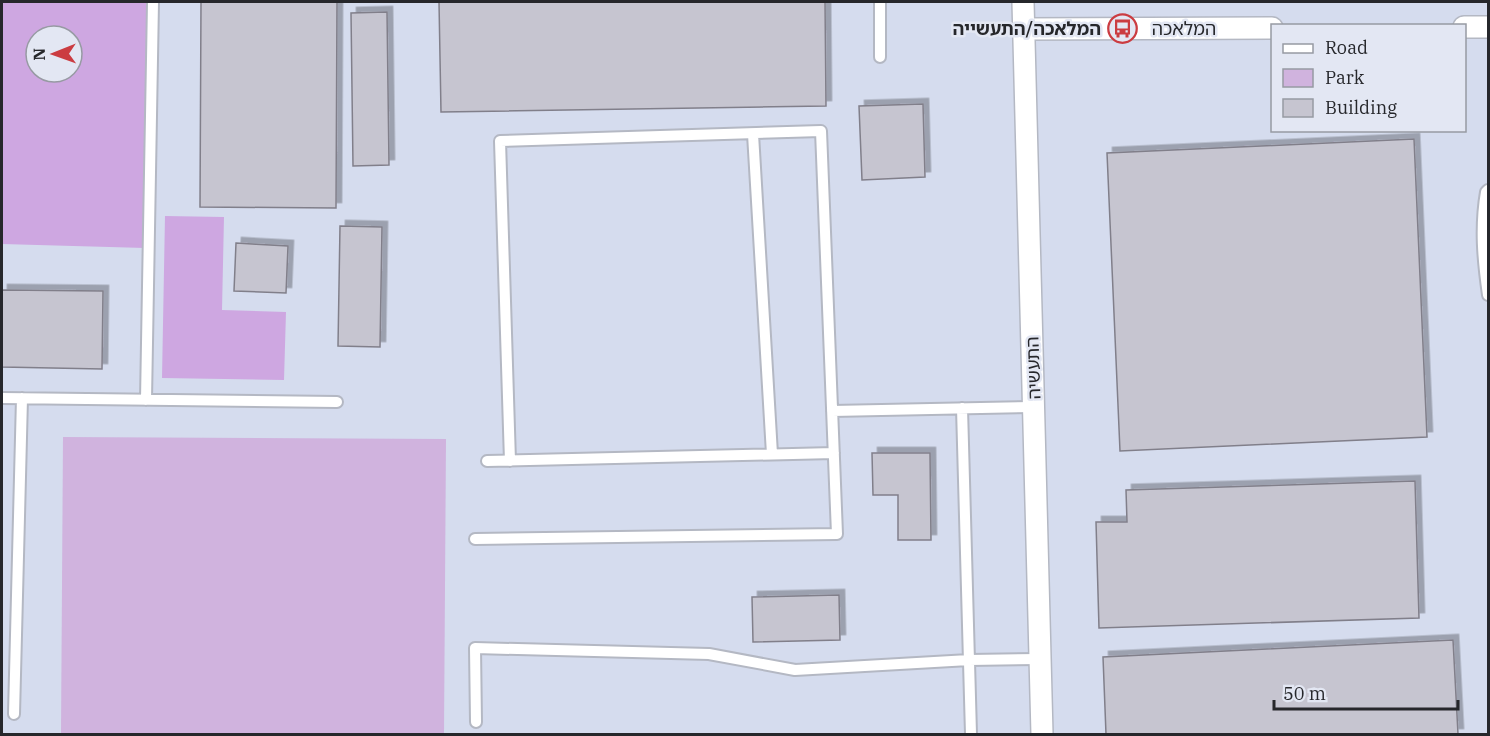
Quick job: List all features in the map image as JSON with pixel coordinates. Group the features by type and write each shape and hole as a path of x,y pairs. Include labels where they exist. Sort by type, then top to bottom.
{"street":[{"name":"התעשיה","path":"1023,2 1042,735"},
{"path":"1466,27 1488,27"},
{"name":"המלאכה","path":"1024,29 1271,28"}],"lane":[{"path":"146,400 153,2"},
{"path":"880,2 880,57"},
{"path":"475,538 837,534 821,130 500,141 510,461"},
{"path":"753,134 772,454"},
{"path":"1488,190 1482,216 1483,258 1488,295"},
{"path":"2,398 337,402"},
{"path":"14,714 22,398"},
{"path":"832,411 1034,407"},
{"path":"962,408 971,735"},
{"path":"487,461 834,453"},
{"path":"476,722 475,648 710,654 795,670 969,660 1040,659"}],"shaded area":[{"path":"2,2 1488,2 1488,734 2,734"},
{"path":"2,2 152,2 145,248 2,244"},
{"path":"165,216 224,217 222,310 286,312 284,380 162,378"}],"green space":[{"path":"63,437 446,439 444,734 61,734"}],"building":[{"path":"201,2 337,2 336,208 200,207"},
{"path":"439,2 825,2 826,106 441,112"},
{"path":"387,12 389,165 353,166 351,13"},
{"path":"923,104 925,177 862,180 859,106"},
{"path":"1414,139 1427,437 1120,451 1107,153"},
{"path":"340,226 382,227 380,347 338,346"},
{"path":"236,243 288,246 286,293 234,291"},
{"path":"2,290 103,291 102,369 2,367"},
{"path":"872,453 930,453 931,540 898,540 898,495 873,495"},
{"path":"1415,481 1419,618 1099,628 1096,522 1127,522 1126,490"},
{"path":"839,595 840,640 753,642 752,597"},
{"path":"1453,640 1458,734 1106,734 1103,657"}],"place":[{"name":"המלאכה/התעשייה","path":"1122,28"}]}
